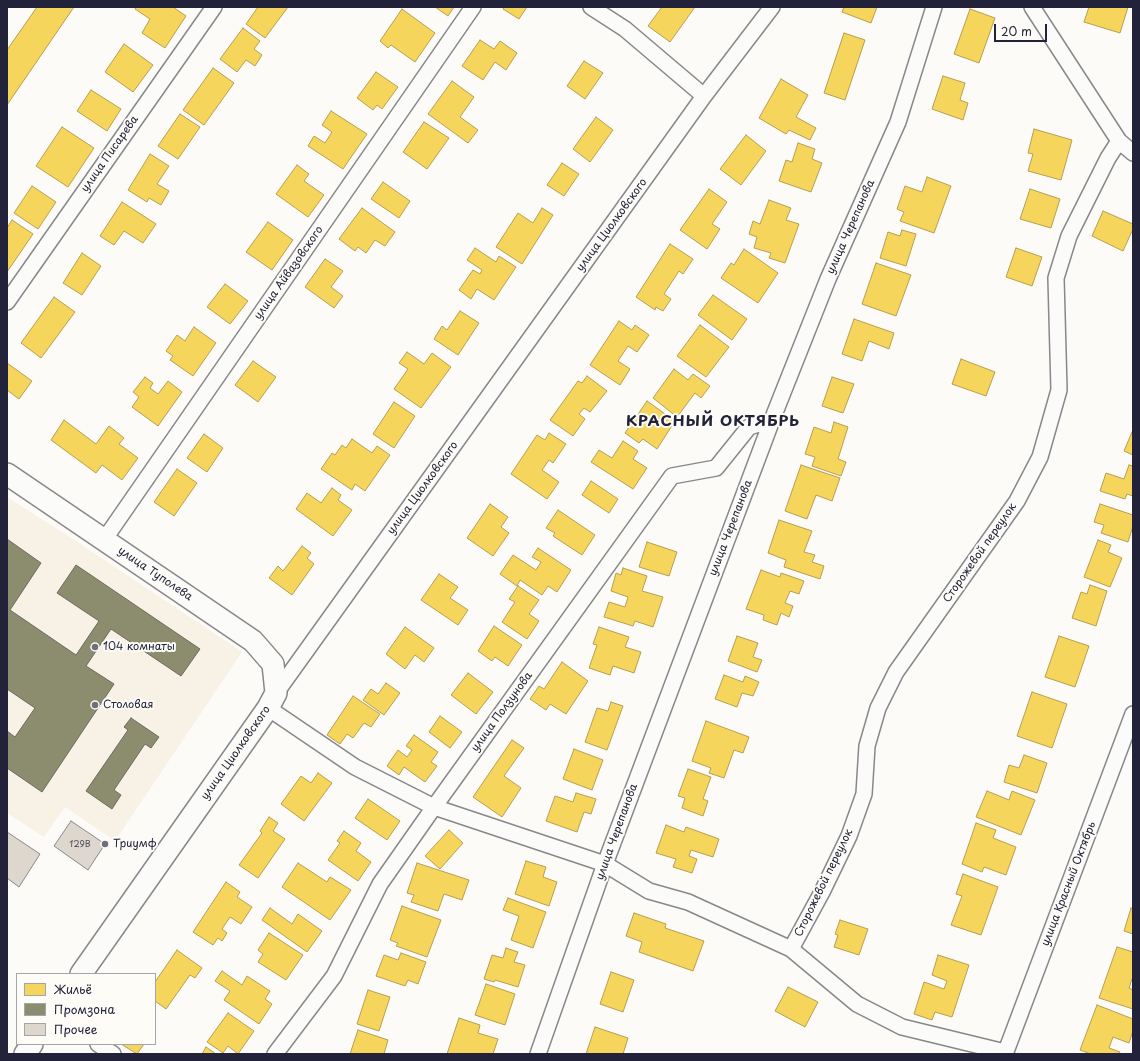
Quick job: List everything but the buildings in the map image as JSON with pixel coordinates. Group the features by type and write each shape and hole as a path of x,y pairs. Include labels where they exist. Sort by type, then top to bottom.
{"street":[{"name":"улица Писарева","path":"7,302 214,7"},
{"name":"улица Айвазовского","path":"104,540 473,7"},
{"path":"591,7 625,29 704,96"},
{"name":"улица Циолковского","path":"82,973 272,701 704,96 772,7"},
{"name":"улица Черепанова","path":"538,1054 605,864 772,420 828,279 898,122 934,7"},
{"path":"1032,7 1119,141 1133,153"},
{"name":"Сторожевой переулок","path":"791,949 822,892 849,836 864,794 866,746 878,708 896,672 1017,501 1040,457 1059,390 1056,278 1069,236 1108,158 1119,141"},
{"name":"улица Ползунова","path":"275,1054 334,976 380,884 672,476 716,468 748,427 772,420"},
{"name":"улица Туполева","path":"7,474 253,641 272,664 272,701"},
{"path":"272,701 355,767 434,807 605,864 649,891 688,902 791,949 857,1004 902,1027 1005,1053"},
{"name":"улица Красный Октябрь","path":"1005,1053 1133,714"},
{"path":"25,1054 31,1045"},
{"path":"100,1045 113,1054"}],"shaded area":[{"path":"7,497 76,541 242,652 115,841 65,807 44,837 7,813"}],"place":[{"name":"104 комнаты","path":"95,647"},
{"name":"Столовая","path":"95,705"},
{"name":"Триумф","path":"105,844"}],"district":[{"name":"КРАСНЫЙ ОКТЯБРЬ","path":"713,422"}]}
